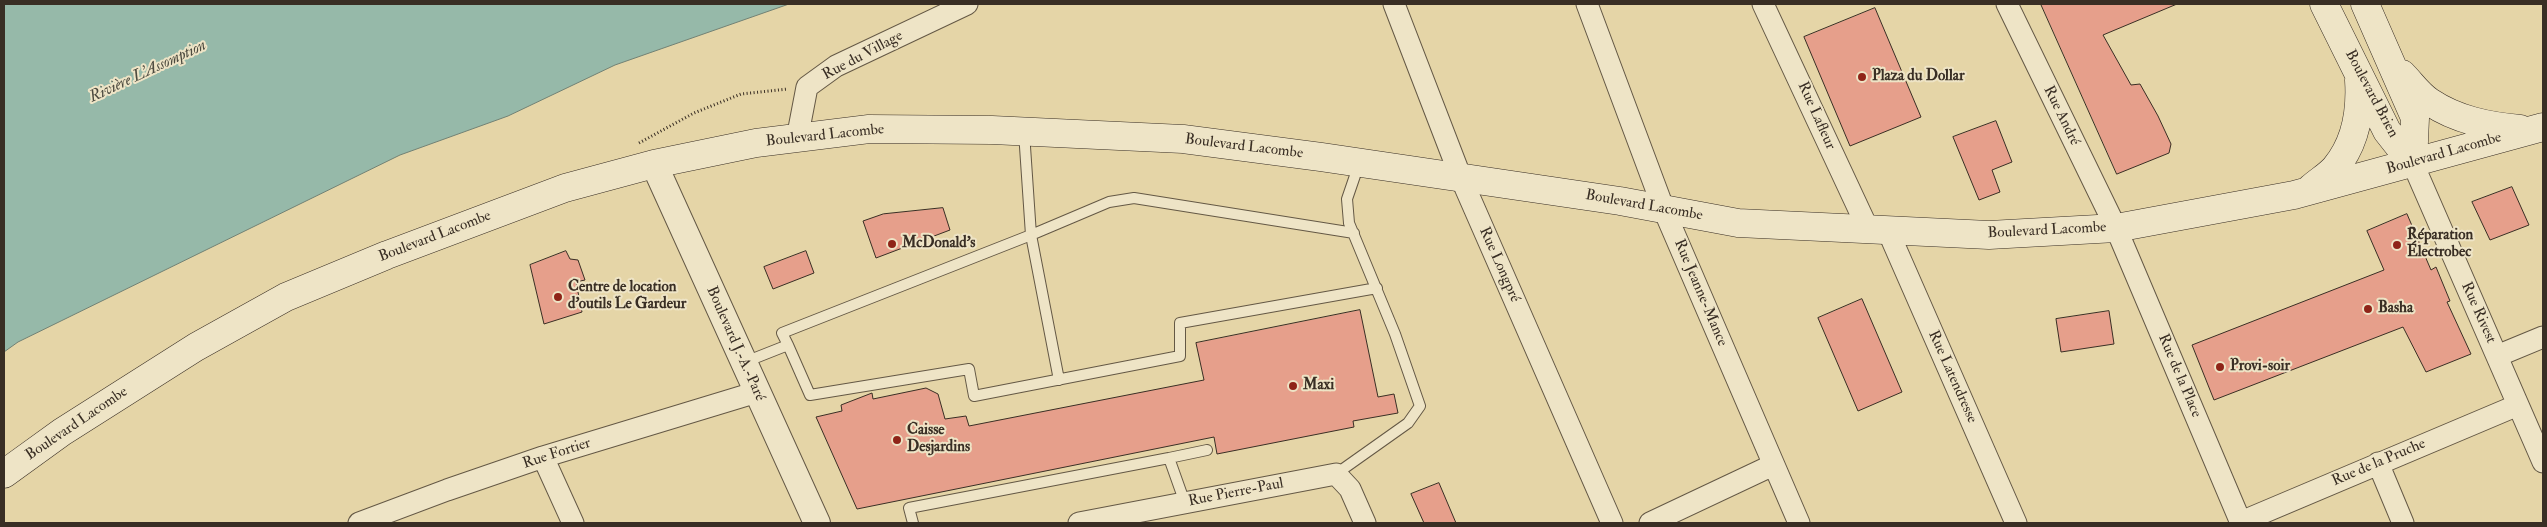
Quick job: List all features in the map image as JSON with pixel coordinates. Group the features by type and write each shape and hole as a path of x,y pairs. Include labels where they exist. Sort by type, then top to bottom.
{"main road":[{"name":"Boulevard Brien","path":"2324,4 2387,131 2413,164"},
{"name":"Boulevard Brien","path":"2365,4 2415,118 2413,164"},
{"path":"2392,62 2428,101 2457,117 2491,126 2537,128"},
{"path":"2308,190 2335,168 2350,145 2358,122 2361,103 2359,75"},
{"name":"Boulevard Lacombe","path":"4,474 62,432 196,347 286,297 387,255 565,188 654,164 756,143 869,129 1024,131 1183,139 1461,178 1738,223 1989,234 2116,228 2308,190 2413,164 2537,128"}],"street":[{"name":"Rue du Village","path":"797,139 807,87 836,66 967,4"},
{"name":"Rue Longpré","path":"1394,4 1461,178 1612,523"},
{"name":"Rue Jeanne-Mance","path":"1587,4 1664,210 1798,523"},
{"name":"Rue Lafleur","path":"1763,4 1878,230"},
{"name":"Rue André","path":"2007,4 2116,228"},
{"name":"Boulevard J.-A.-Paré","path":"654,164 817,523"},
{"name":"Rue Rivest","path":"2413,164 2543,462"},
{"name":"Rue de la Place","path":"2116,228 2241,522"},
{"name":"Rue Latendresse","path":"1878,230 2016,523"},
{"path":"2497,356 2543,338"},
{"name":"Rue Fortier","path":"359,523 543,457 757,392"},
{"name":"Rue de la Pruche","path":"2241,522 2518,405"},
{"path":"543,457 573,523"},
{"path":"2378,463 2403,523"},
{"path":"1650,523 1773,465"},
{"path":"1336,474 1350,489 1365,523"},
{"name":"Rue Pierre-Paul","path":"1079,523 1336,474"}],"lane":[{"path":"1024,131 1031,235 1059,380"},
{"path":"1336,474 1408,423 1420,406 1377,288 1349,223 1347,200 1360,163"},
{"path":"1354,233 1134,198 1109,202 1031,235 782,333 810,395 970,369 974,396 1180,356 1180,324 1377,288"},
{"path":"744,362 788,345"},
{"path":"913,523 909,508 1207,450"},
{"path":"1169,458 1185,503"}],"path":[{"path":"632,146 650,139 694,113 740,94 807,87"}],"water":[{"name":"Rivière L'Assomption","path":"4,4 789,4 615,65 508,116 400,155 18,342 4,352"}],"building":[{"path":"2041,4 2177,4 2103,35 2131,85 2140,84 2158,116 2171,144 2169,153 2117,174"},
{"name":"Plaza du Dollar","path":"1875,8 1921,117 1850,146 1804,37"},
{"path":"1996,121 2012,162 1992,170 2000,192 1979,200 1953,137"},
{"path":"2512,187 2529,225 2490,240 2472,202"},
{"name":"McDonald's","path":"943,208 950,230 876,258 863,221 883,214"},
{"path":"2407,214 2431,270 2436,267 2450,301 2447,302 2471,354 2426,372 2403,327 2214,400 2192,345 2384,270 2367,231"},
{"name":"Centre de location d'outils Le Gardeur","path":"566,251 570,259 578,260 585,280 576,282 582,312 544,324 530,265"},
{"path":"806,251 814,273 773,289 764,267"},
{"path":"1862,299 1902,392 1858,411 1818,318"},
{"path":"1360,310 1378,397 1394,394 1398,413 1353,421 1354,427 1217,454 1214,437 857,509 816,417 842,411 841,405 872,393 873,399 926,388 938,394 945,419 966,416 969,426 1204,380 1196,343"},
{"path":"2109,311 2114,344 2061,352 2056,319"},
{"path":"1439,483 1456,523 1424,523 1411,494"}],"place":[{"name":"Plaza du Dollar","path":"1862,77"},
{"name":"McDonald's","path":"892,244"},
{"name":"Réparation Électrobec","path":"2397,245"},
{"name":"Centre de location d'outils Le Gardeur","path":"558,297"},
{"name":"Basha","path":"2368,309"},
{"name":"Provi-soir","path":"2220,367"},
{"name":"Maxi","path":"1293,386"},
{"name":"Caisse Desjardins","path":"897,440"}]}
